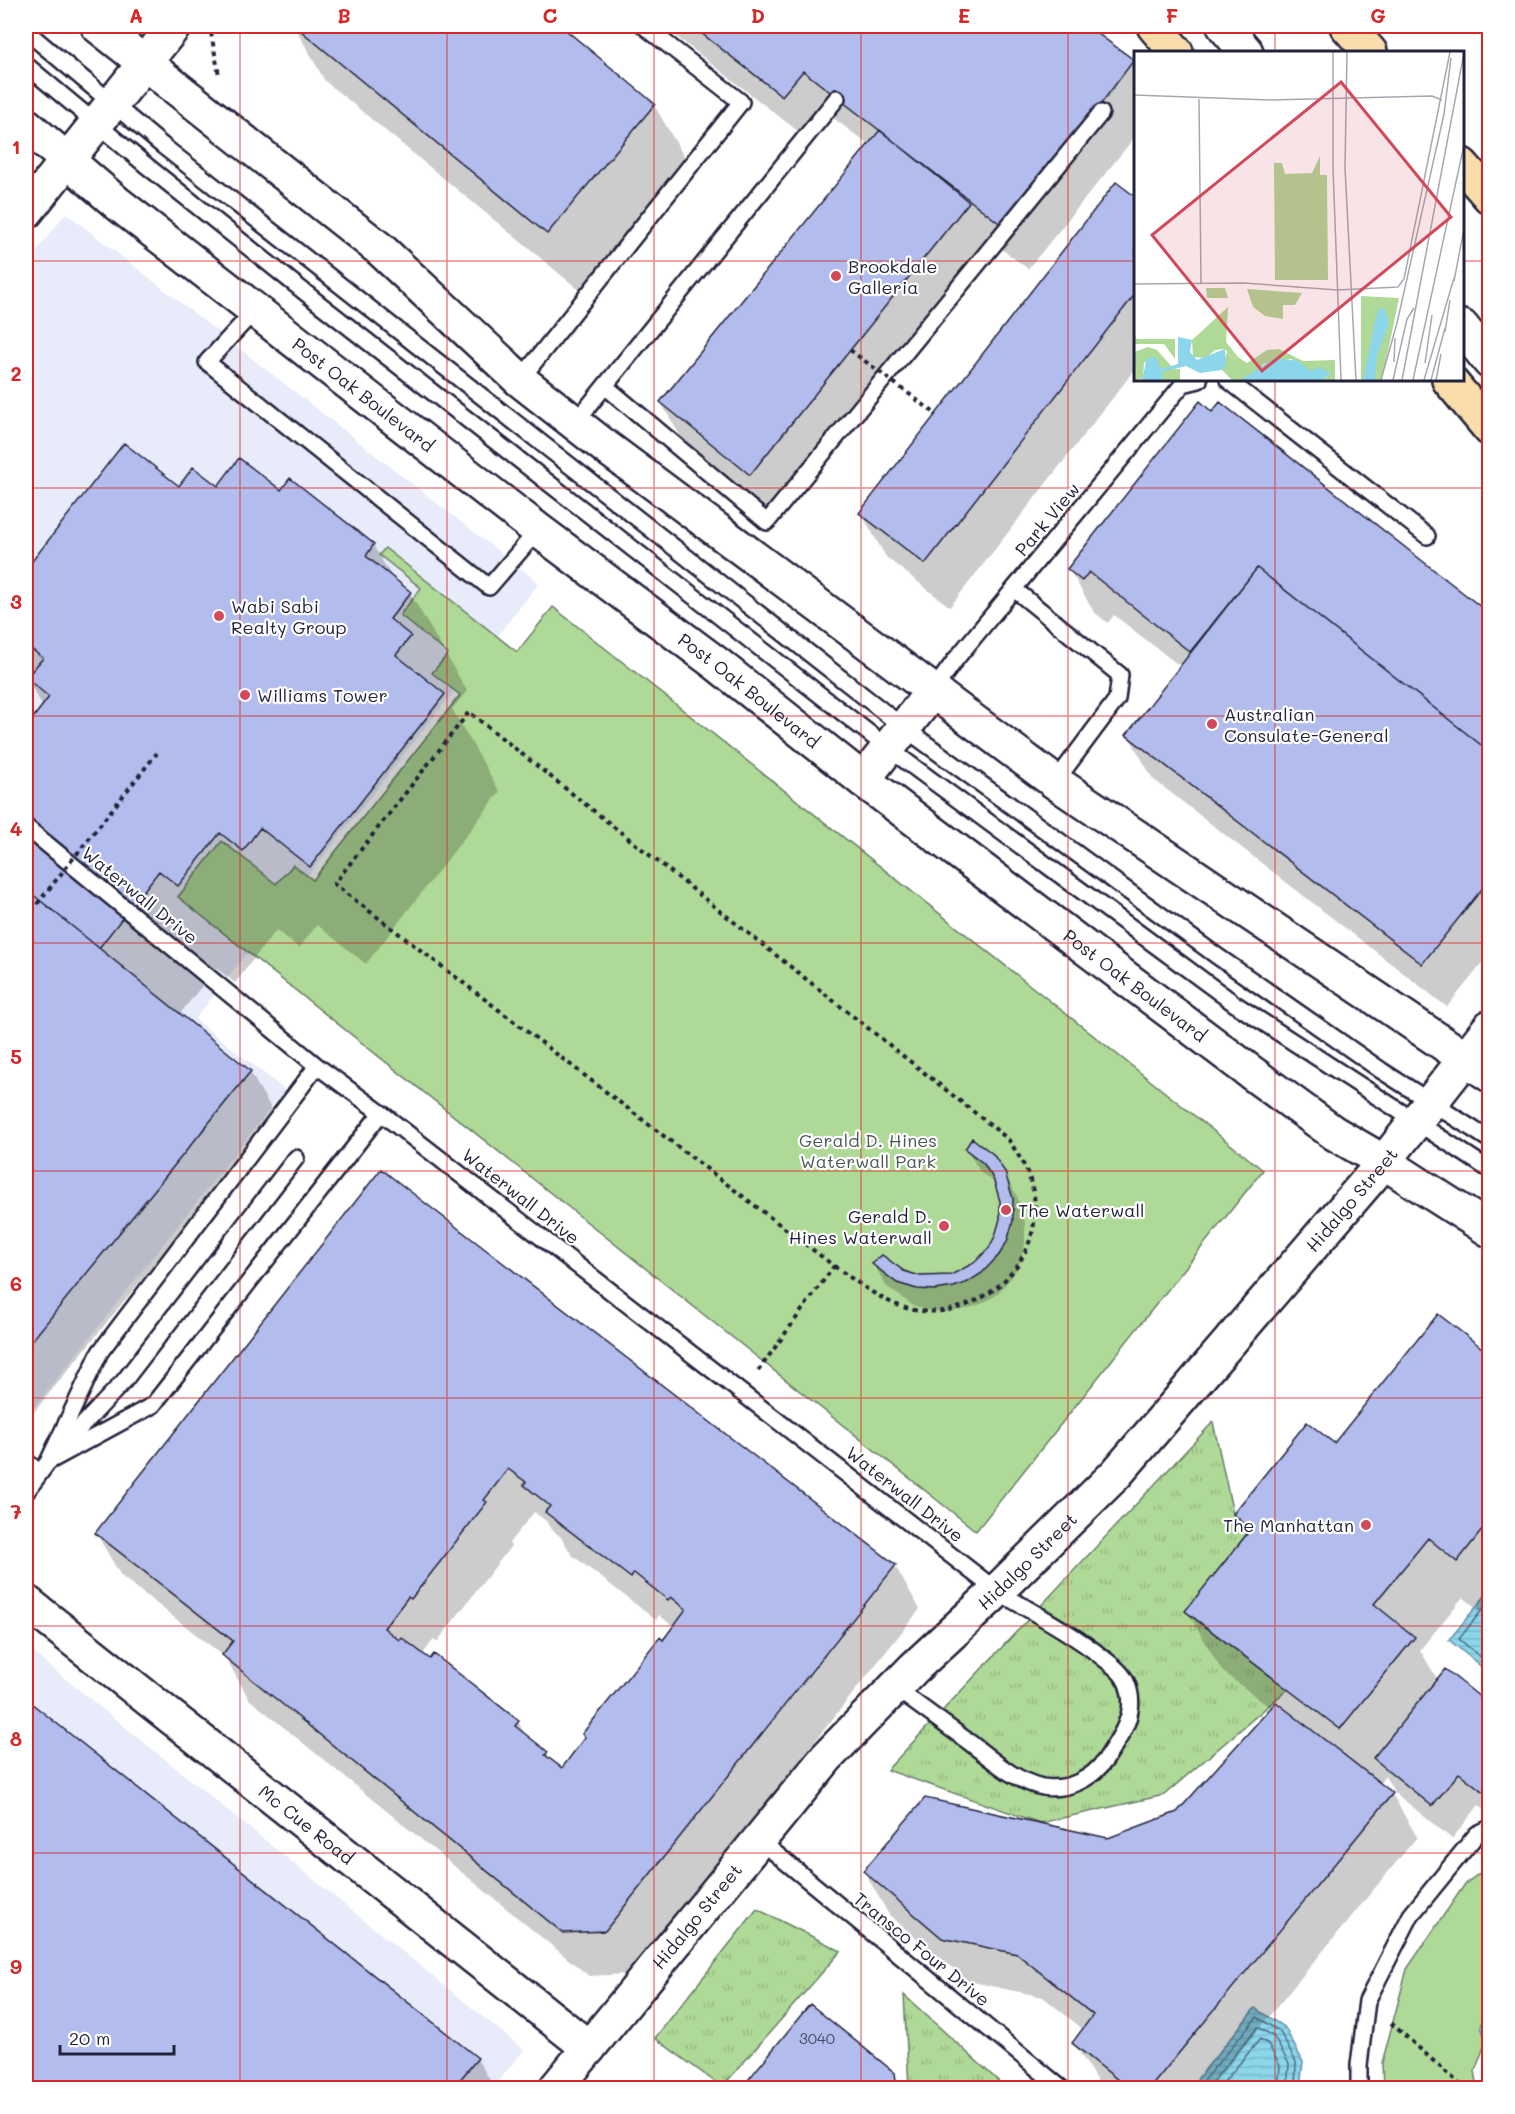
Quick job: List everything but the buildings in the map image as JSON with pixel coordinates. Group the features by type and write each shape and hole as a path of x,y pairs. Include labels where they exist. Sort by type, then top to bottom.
{"highway":[{"path":"1154,26 1175,51"},
{"path":"1347,26 1369,51"},
{"path":"1464,167 1490,197"},
{"path":"1450,381 1490,429"}],"main road":[{"path":"98,26 381,250 520,380 575,423 1055,782 1477,1067"},
{"path":"26,212 174,26"},
{"path":"1224,26 1245,51"},
{"name":"Post Oak Boulevard","path":"26,125 66,161 255,310 538,530 717,664 863,780 1334,1133 1490,1230"},
{"path":"1464,330 1490,362"},
{"path":"863,780 932,692"},
{"name":"Hidalgo Street","path":"556,2088 826,1757 1116,1474 1384,1162 1423,1112 1477,1067 1490,1027"},
{"name":"Mc Cue Road","path":"26,1602 589,2048"}],"lane":[{"path":"520,380 741,102 644,26"},
{"path":"26,31 104,114 326,309 895,738 1382,1071 1423,1112 1490,1170"},
{"path":"26,65 172,154 895,738 1234,1004 1423,1112 1490,1140"},
{"path":"575,423 837,98"},
{"path":"605,386 767,522 1101,113"},
{"path":"255,310 207,362 489,587 538,530"},
{"name":"Park View","path":"932,692 956,659 1183,384 1195,381"},
{"path":"1229,381 1427,536"},
{"path":"1014,589 1120,675 1117,699 1055,782"},
{"name":"Waterwall Drive","path":"26,826 317,1066 381,1113 997,1591 1082,1641 1122,1674 1129,1690 1130,1710 1122,1733 1101,1765 1089,1777 1063,1787 1043,1787 1024,1780 990,1758 895,1688"},
{"path":"44,1468 100,1352 317,1066"},
{"path":"44,1468 153,1405 381,1113"},
{"path":"26,1492 44,1468 124,1380 296,1158"},
{"path":"26,1461 44,1468"},
{"path":"1359,2088 1359,2065 1367,2001 1411,1915 1477,1834 1490,1828"},
{"name":"Transco Four Drive","path":"758,1839 1061,2088"}],"path":[{"path":"209,26 220,76"},
{"path":"850,350 936,414"},
{"path":"469,712 1008,1139 1024,1163 1034,1196 1034,1224 1026,1250 1016,1268 996,1289 977,1301 960,1308 936,1312 913,1310 887,1301 834,1266 334,884 469,712"},
{"path":"26,918 157,753"},
{"path":"741,1392 834,1266"},
{"path":"1367,2001 1464,2088"}],"shaded area":[{"path":"66,213 539,583 195,1019 285,1090 26,1418 26,265"},
{"path":"26,1647 524,2050 493,2088 26,2088"}],"green space":[{"name":"Gerald D. Hines Waterwall Park","path":"385,548 517,652 553,607 1263,1170 976,1531 178,897 222,841 276,884 293,865 313,880 460,695 432,673 448,654 400,615 421,588 379,555"},
{"path":"1213,1422 1233,1514 1251,1529 1186,1611 1288,1689 1164,1795 1040,1823 887,1770"},
{"path":"1489,1866 1489,2033 1475,2071 1478,2088 1383,2088 1382,2063 1407,1969 1465,1884"},
{"path":"757,1909 841,1951 722,2087 655,2038"},
{"path":"904,1995 1006,2088 909,2088"}],"water":[{"path":"1489,1591 1489,1673 1449,1640"},
{"path":"1489,1998 1489,2050 1481,2027"},
{"path":"1255,2008 1285,2028 1303,2062 1300,2088 1190,2088"}],"place":[{"name":"Brookdale Galleria","path":"836,276"},
{"name":"Wabi Sabi Realty Group","path":"219,616"},
{"name":"Williams Tower","path":"245,695"},
{"name":"Australian Consulate-General","path":"1212,724"},
{"name":"The Waterwall","path":"1006,1210"},
{"name":"Gerald D. Hines Waterwall","path":"944,1226"},
{"name":"The Manhattan","path":"1366,1525"}]}
